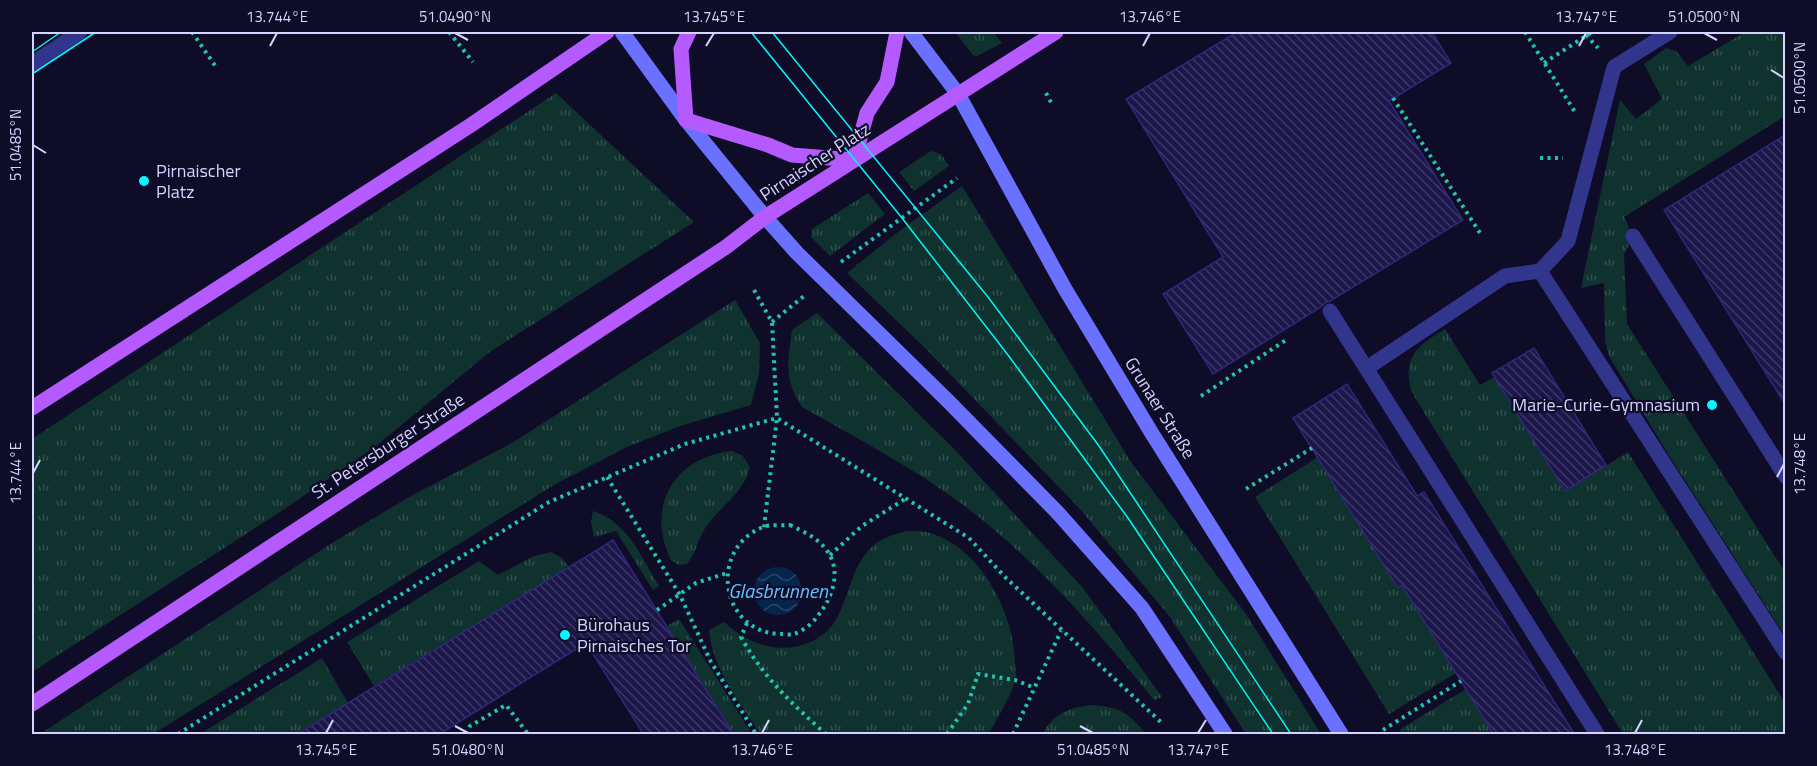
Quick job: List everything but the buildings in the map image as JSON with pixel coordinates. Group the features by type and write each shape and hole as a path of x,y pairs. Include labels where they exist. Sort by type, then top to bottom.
{"main road":[{"path":"32,408 471,125 607,32"},
{"name":"Pirnaischer Platz","path":"622,32 686,120 765,218 958,94"},
{"path":"689,32 681,49 686,120 768,145 792,155 854,160 867,113 887,82 897,32"},
{"path":"911,32 958,94 1056,32"},
{"name":"Grunaer Straße","path":"958,94 1065,289 1150,432 1341,735"},
{"path":"765,218 797,253 1058,513 1142,608 1225,735"},
{"name":"St. Petersburger Straße","path":"32,704 719,251 765,218"}],"lane":[{"path":"32,64 80,32"},
{"path":"1367,368 1505,276 1540,271 1568,241 1614,67 1670,32"},
{"path":"1633,236 1785,477"},
{"path":"1540,271 1785,653"},
{"path":"1330,311 1597,735"}],"path":[{"path":"192,32 216,67"},
{"path":"450,32 473,62"},
{"path":"1524,32 1582,125 1596,137"},
{"path":"1544,63 1592,32"},
{"path":"1046,93 1053,106"},
{"path":"1393,98 1480,233"},
{"path":"838,264 957,178"},
{"path":"754,290 772,322 777,418 764,526"},
{"path":"772,322 804,296"},
{"path":"1201,396 1286,340"},
{"path":"178,735 549,502 685,444 777,418 969,538 1006,578 1061,631 1163,724"},
{"path":"1246,489 1312,448"},
{"path":"607,477 680,595 711,662 756,735"},
{"path":"830,555 862,526 905,499"},
{"path":"790,525 815,539 830,555 836,576 828,602 814,621 794,634 769,633 747,623 730,600 727,573 733,553 746,537 764,526 790,525"},
{"path":"657,610 696,583 727,573"},
{"path":"747,623 741,637 756,661 787,700 826,735"},
{"path":"1013,735 1061,631"},
{"path":"947,735 968,704 978,674 1016,680 1035,688"},
{"path":"1383,730 1461,681"},
{"path":"466,735 471,726 506,705 528,735"}],"green space":[{"path":"955,32 993,32 1002,43 977,56 973,55"},
{"path":"1745,32 1785,32 1785,116 1624,217 1633,236 1624,255 1627,324 1785,572 1785,636 1668,454 1609,356 1605,341 1604,283 1581,288 1620,100 1636,119 1662,99 1644,64 1666,48 1676,51 1688,66"},
{"path":"556,93 694,222 491,351 376,446 280,512 32,672 32,439"},
{"path":"931,151 941,154 949,166 914,191 899,172"},
{"path":"962,186 1131,462 1246,614 1321,734 1246,734 1170,617 1080,509 924,347 847,273 898,232"},
{"path":"868,193 885,214 830,256 811,237 812,229"},
{"path":"735,300 760,343 759,374 751,405 680,426 627,447 554,485 153,734 40,734 332,543 411,496 512,443"},
{"path":"817,313 955,450 1083,588 1162,697 1154,700 1064,596 989,525 924,478 802,407 789,378 788,361 792,330"},
{"path":"1445,329 1480,385 1494,377 1565,491 1628,452 1785,703 1785,734 1623,734 1411,391 1409,369 1414,353"},
{"path":"732,451 742,455 750,467 747,477 704,530 687,564 679,565 671,560 664,540 661,521 670,488 680,474 694,463 712,455"},
{"path":"1318,457 1398,588 1402,585 1456,673 1389,714 1255,497"},
{"path":"593,511 605,516 624,532 640,553 659,586 653,590 616,531 594,537 591,522"},
{"path":"907,531 926,532 945,539 962,550 977,565 1000,602 1013,643 1016,676 1014,686 989,734 760,734 721,672 711,644 709,630 724,622 744,637 777,648 789,648 813,641 834,623 861,560 867,552 880,541"},
{"path":"551,552 562,558 569,567 374,686 347,642 479,561 498,575 534,556"},
{"path":"679,619 752,734 734,734 667,626"},
{"path":"322,658 348,703 296,734 200,734"},
{"path":"1466,689 1494,734 1402,734 1399,730"},
{"path":"1092,705 1110,707 1123,712 1146,734 1042,734 1057,716 1076,708"}],"water":[{"name":"Glasbrunnen","path":"778,567 795,574 802,591 795,608 778,615 761,608 754,591 761,574"}],"tram line":[{"path":"32,52 61,32"},
{"path":"32,74 96,32"},
{"path":"751,32 902,218 1008,355 1128,518 1273,734"},
{"path":"772,32 988,297 1099,446 1291,734"}],"place":[{"name":"Pirnaischer Platz","path":"144,181"},
{"name":"Marie-Curie-Gymnasium","path":"1712,405"},
{"name":"Bürohaus Pirnaisches Tor","path":"565,635"}]}
